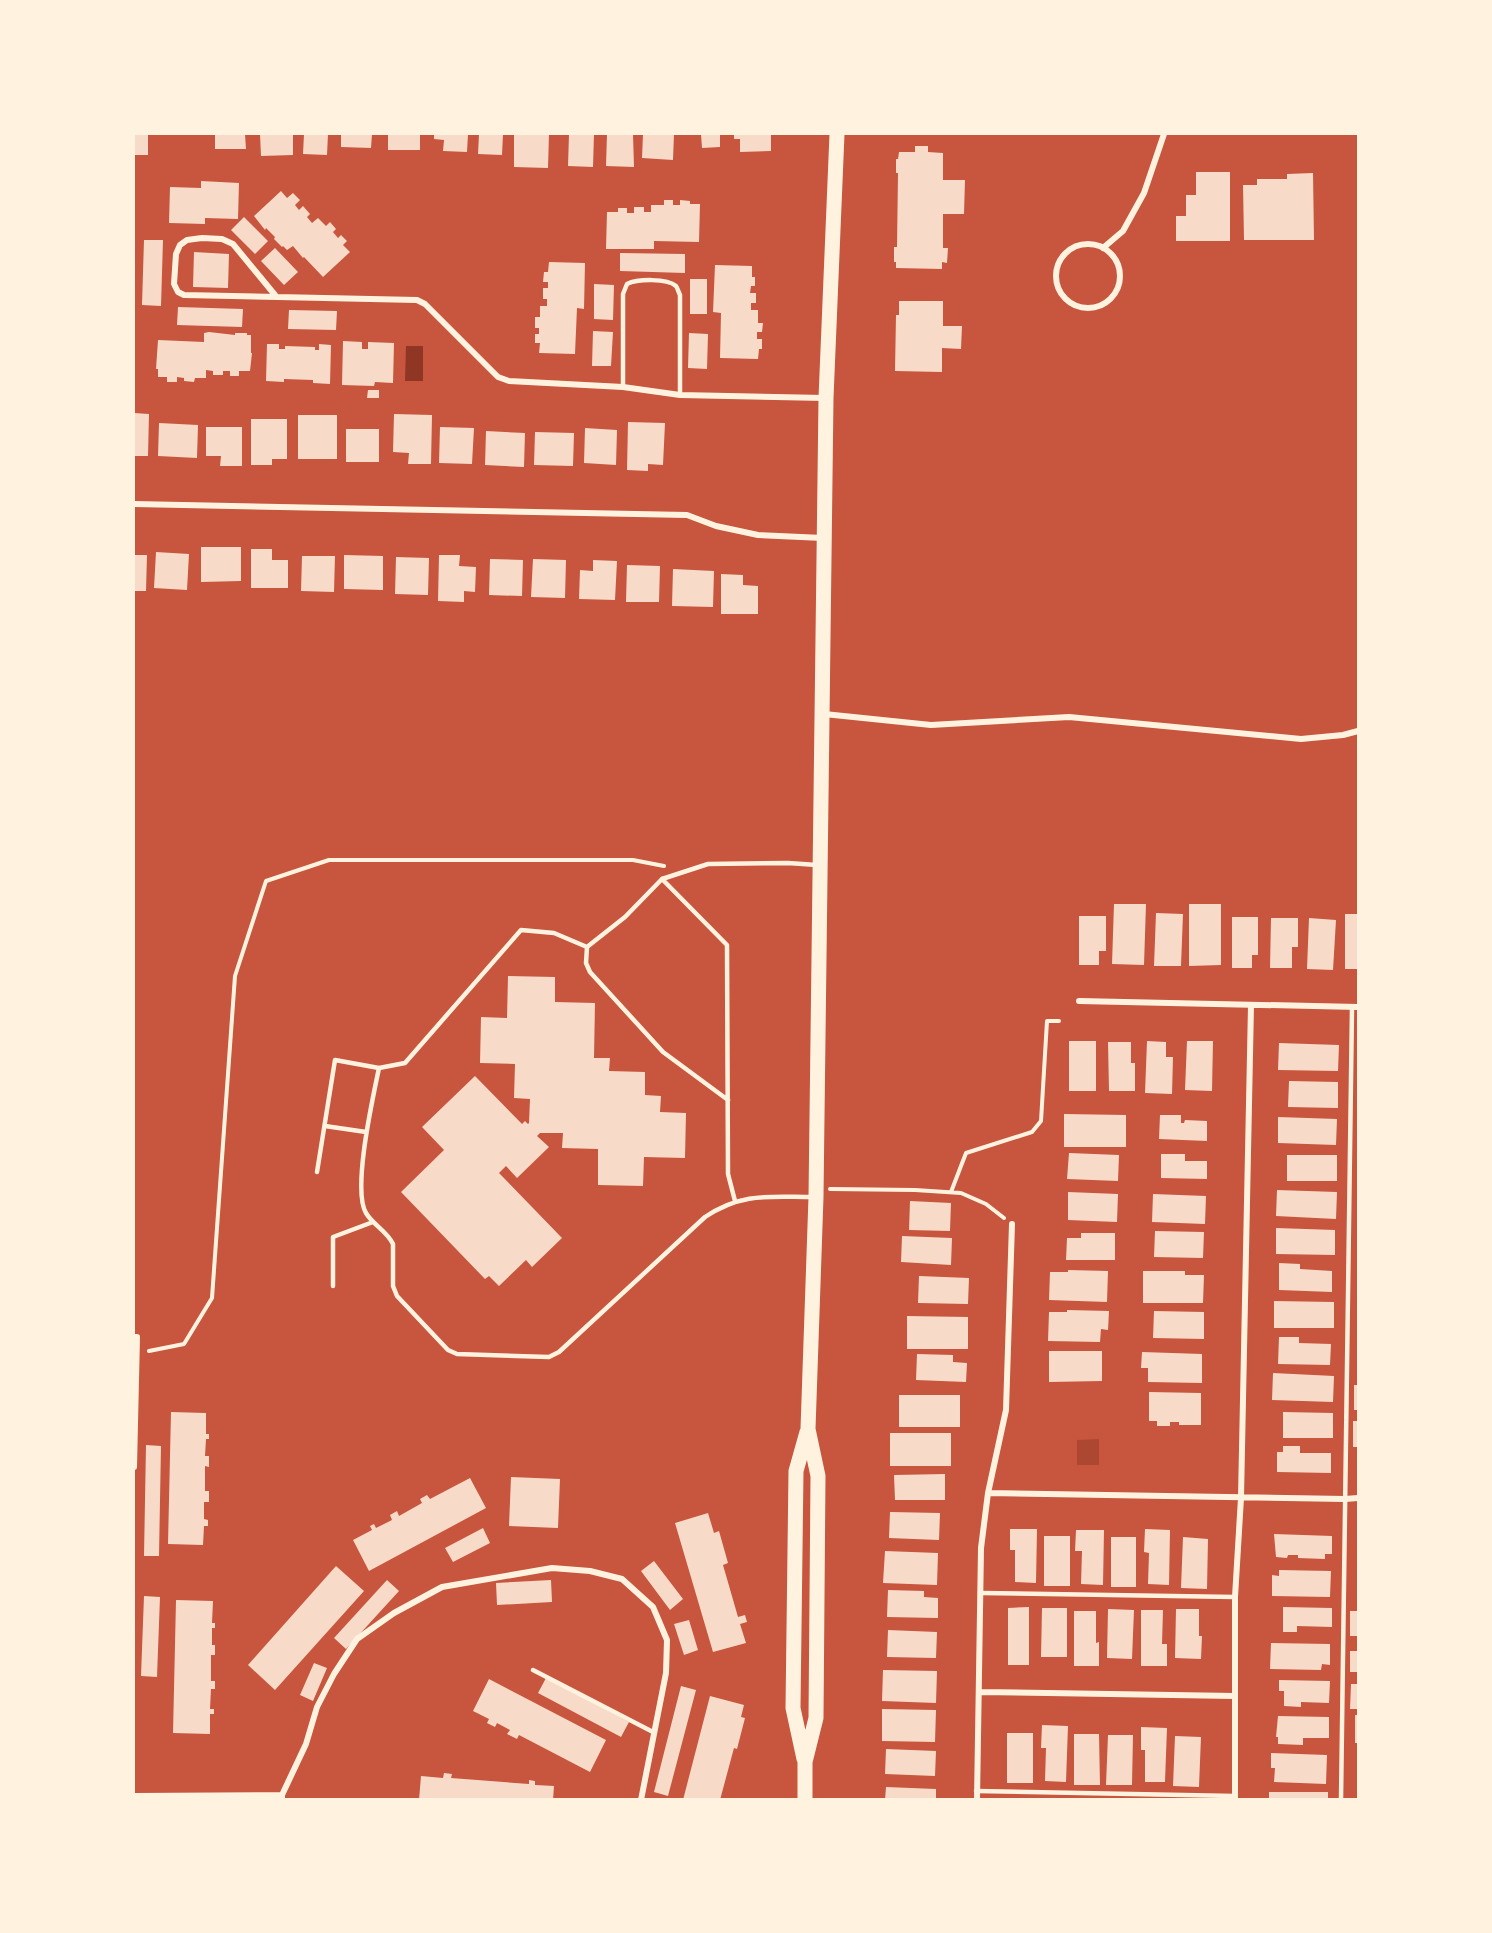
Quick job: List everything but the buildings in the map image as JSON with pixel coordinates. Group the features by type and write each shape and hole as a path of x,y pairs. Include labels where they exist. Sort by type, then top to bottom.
{"main road":[{"path":"805,1762 816,1718 818,1476 808,1429 816,1193 826,398 837,134"},
{"path":"805,1800 805,1762 792,1708 796,1471 808,1429"}],"street":[{"path":"1103,248 1123,231 1144,194 1164,134"},
{"path":"275,296 233,244 222,239 202,238 187,240 180,245 176,254 174,285 178,292 184,295 417,300 425,304 498,377 509,381 623,387 680,395 826,398"},
{"path":"1091,244 1103,248 1113,255 1119,267 1120,279 1116,291 1108,301 1097,307 1084,308 1072,305 1062,296 1057,285 1056,273 1059,261 1067,251 1078,245 1091,244"},
{"path":"134,504 687,515 716,526 758,535 824,538"},
{"path":"823,714 931,725 1069,717 1301,738 1343,735 1359,731"},
{"path":"1079,1001 1356,1007"},
{"path":"1235,1798 1235,1598 1241,1498 1251,1005"},
{"path":"977,1800 981,1548 988,1493 1006,1410 1012,1224"},
{"path":"134,1337 137,1338 134,1467"},
{"path":"988,1493 1359,1498"},
{"path":"134,1796 282,1798 306,1743 317,1707 334,1674 357,1639 394,1613 442,1587 552,1568 590,1571 622,1580 653,1607 667,1640 666,1672 641,1800"},
{"path":"979,1692 1234,1696"}],"lane":[{"path":"623,387 623,294 627,284 635,281 666,281 676,286 680,295 680,395"},
{"path":"728,1100 663,1052 590,972 586,963 587,947 625,917 662,879 708,864 788,863 819,866"},
{"path":"662,879 727,945 728,1174 735,1201"},
{"path":"318,1172 335,1060 378,1068 405,1063 521,930 554,933 587,947"},
{"path":"1341,1800 1356,1007"},
{"path":"378,1068 366,1132 360,1187 365,1212 393,1244 393,1286 397,1296 448,1350 457,1354 537,1357 559,1352 705,1217 721,1206 735,1201 816,1193"},
{"path":"325,1125 366,1132"},
{"path":"333,1286 333,1237 373,1222"},
{"path":"981,1593 1235,1598"},
{"path":"533,1670 653,1732"},
{"path":"976,1791 1235,1798"}],"path":[{"path":"136,1354 184,1344 212,1298 235,976 266,881 329,861 633,860 688,870"},
{"path":"951,1192 966,1153 1032,1132 1041,1121 1047,1021 1059,1021"},
{"path":"816,1193 961,1193 986,1204 1012,1224"}],"shaded area":[{"path":"406,346 423,346 423,381 405,381"},
{"path":"1099,1439 1099,1465 1077,1465 1077,1440"}]}
